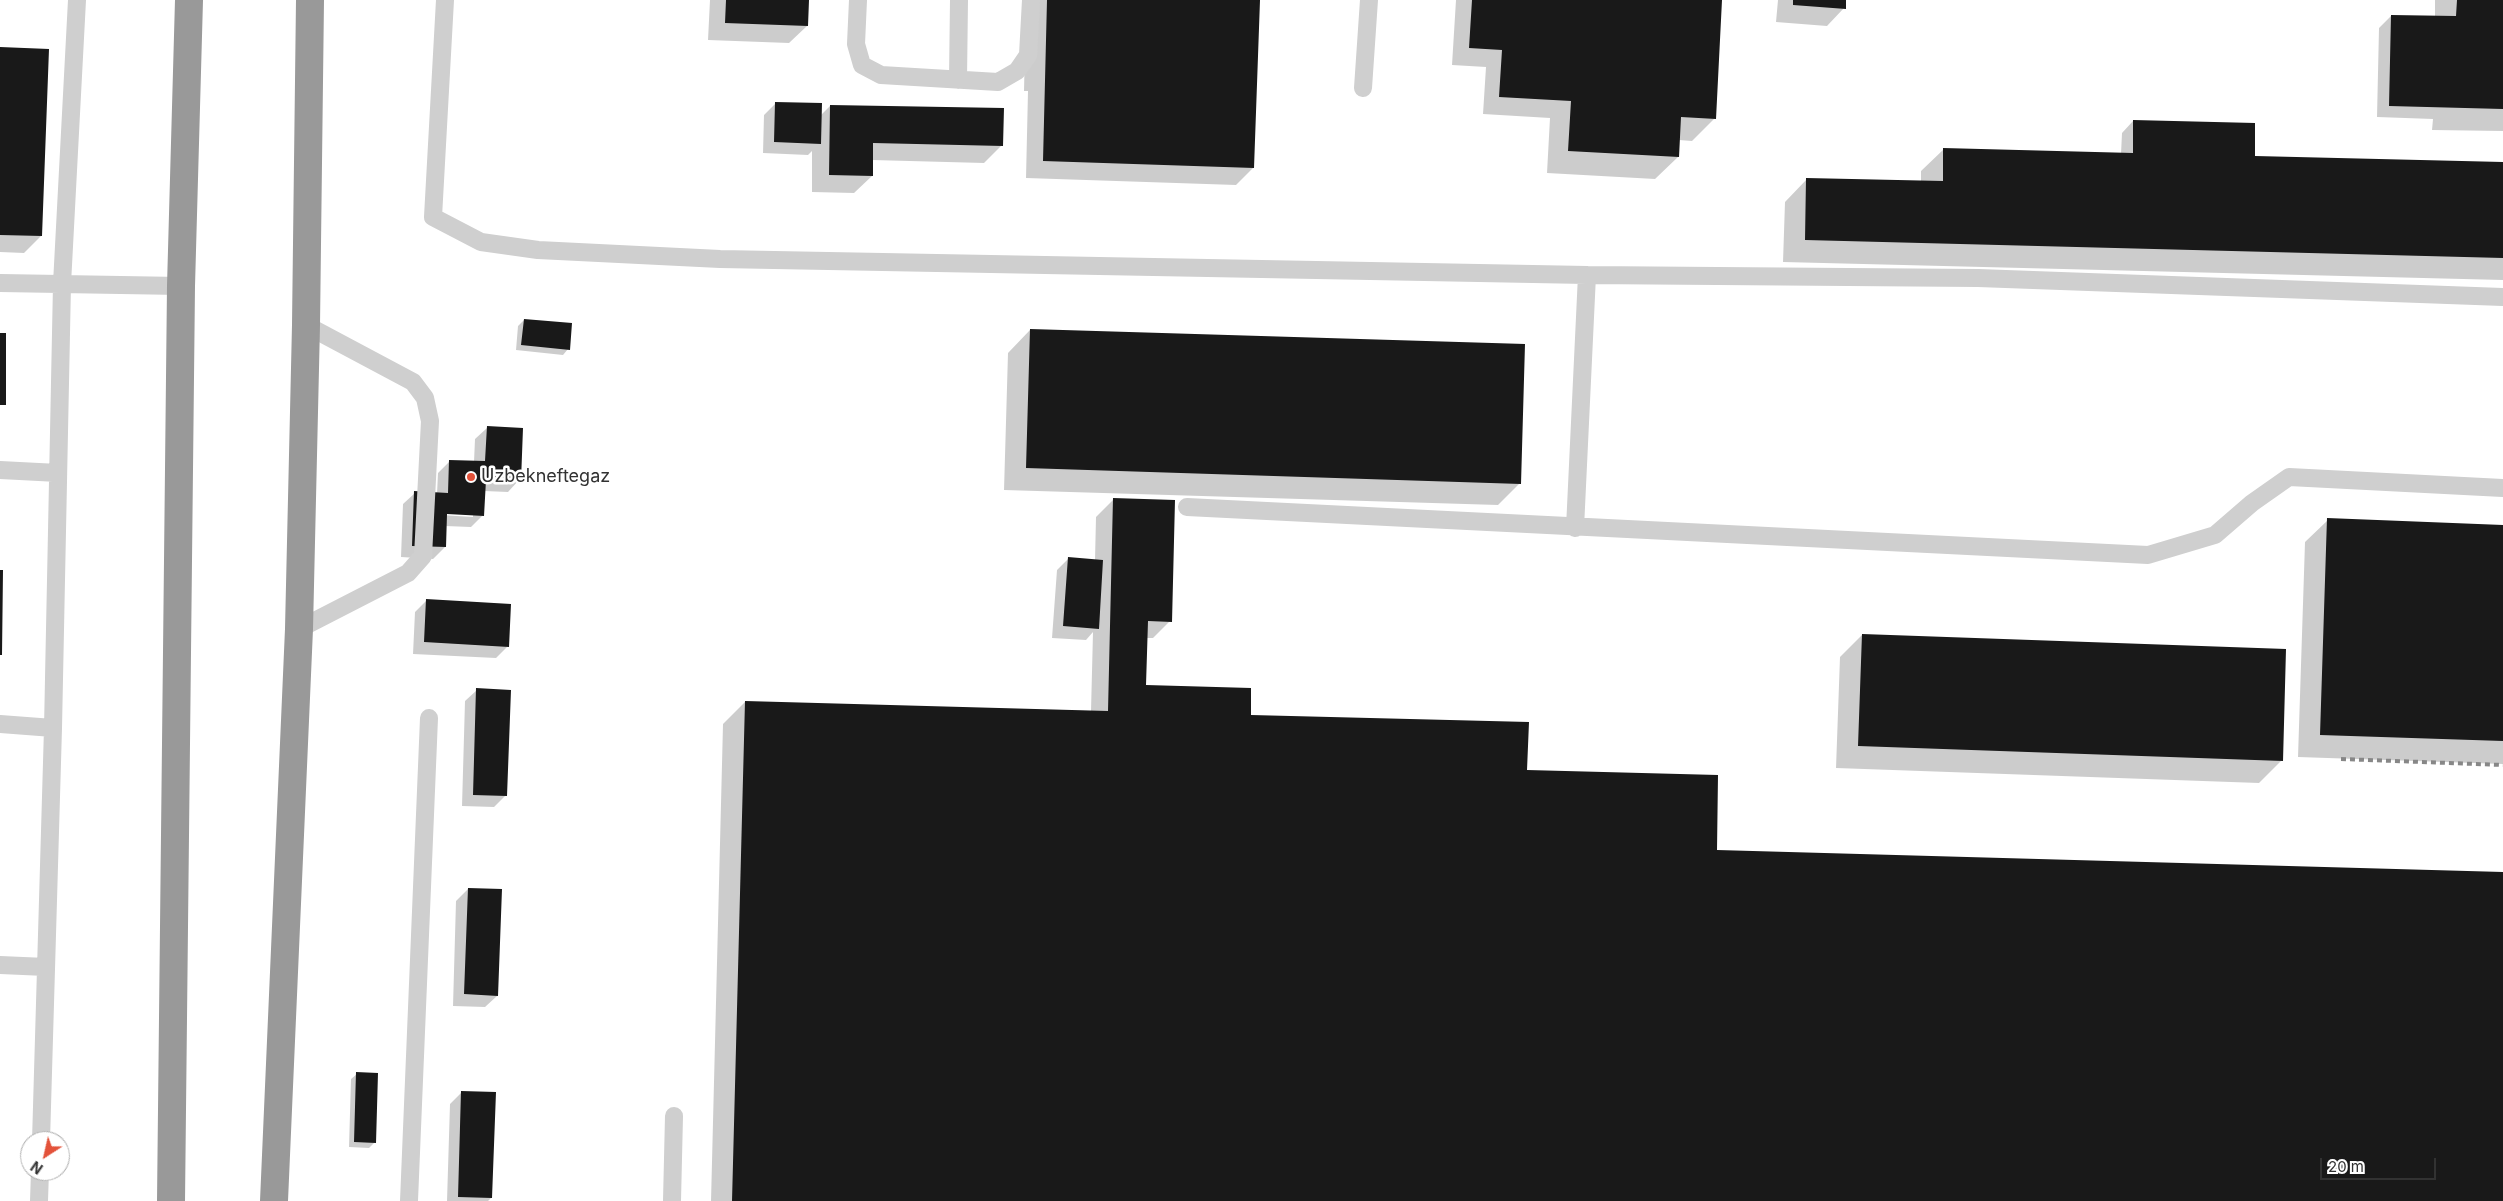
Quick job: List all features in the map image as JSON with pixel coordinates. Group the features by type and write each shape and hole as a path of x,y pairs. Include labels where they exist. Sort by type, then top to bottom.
{"highway":[{"path":"171,1201 181,286 189,0"},
{"path":"274,1201 298,629 306,325 310,0"}],"lane":[{"path":"41,1131 53,728 62,284 77,0"},
{"path":"445,0 433,217 480,242 538,250 720,259 1587,275 1978,278 2503,297"},
{"path":"858,0 856,44 862,65 881,75 998,82 1017,71 1028,55 1030,0"},
{"path":"958,80 959,0"},
{"path":"1363,88 1369,0"},
{"path":"1575,528 1587,275"},
{"path":"0,284 181,286"},
{"path":"298,629 408,573 423,556 430,421 425,398 413,382 306,325"},
{"path":"0,470 58,473"},
{"path":"1186,507 1575,528 2148,555 2215,535 2252,504 2289,477 2503,488"},
{"path":"409,1201 429,718"},
{"path":"0,724 53,728"},
{"path":"0,965 46,967"},
{"path":"672,1201 674,1116"},
{"path":"39,1201 40,1181"}],"building":[{"path":"726,0 809,0 808,26 725,23"},
{"path":"1047,0 1260,0 1254,168 1043,161"},
{"path":"1472,0 1722,0 1716,119 1681,117 1679,157 1568,151 1571,101 1499,97 1502,50 1469,48"},
{"path":"1793,0 1846,0 1846,9 1793,5"},
{"path":"2457,0 2503,0 2503,109 2389,106 2391,15 2456,16"},
{"path":"0,47 49,49 42,236 0,235"},
{"path":"775,102 822,103 821,144 774,142"},
{"path":"830,105 1004,108 1003,146 873,143 873,176 829,175"},
{"path":"2133,120 2255,123 2255,156 2503,162 2503,258 1805,240 1806,178 1943,181 1943,148 2133,153"},
{"path":"524,319 572,323 570,350 521,345"},
{"path":"1030,329 1525,344 1521,484 1026,468"},
{"path":"0,333 6,333 6,405 0,405"},
{"path":"487,426 523,428 521,481 486,480 484,516 447,514 446,547 412,546 414,491 448,493 449,460 485,461"},
{"path":"1113,498 1175,500 1172,622 1148,621 1146,685 1251,688 1251,715 1529,722 1527,770 1718,775 1717,850 2503,872 2503,1201 732,1201 745,701 1108,711"},
{"path":"2327,518 2503,525 2503,741 2320,735"},
{"path":"1068,557 1103,560 1099,629 1063,626"},
{"path":"0,570 3,570 2,655 0,655"},
{"path":"426,599 511,604 509,647 424,642"},
{"path":"1862,634 2286,649 2283,761 1858,746"},
{"path":"476,688 511,690 507,796 473,795"},
{"path":"468,888 502,889 498,996 464,994"},
{"path":"356,1072 378,1073 376,1143 354,1142"},
{"path":"461,1091 496,1092 492,1198 458,1197"}],"railway":[{"path":"2341,759 2503,765"}],"place":[{"name":"Uzbekneftegaz","path":"471,477"}]}
